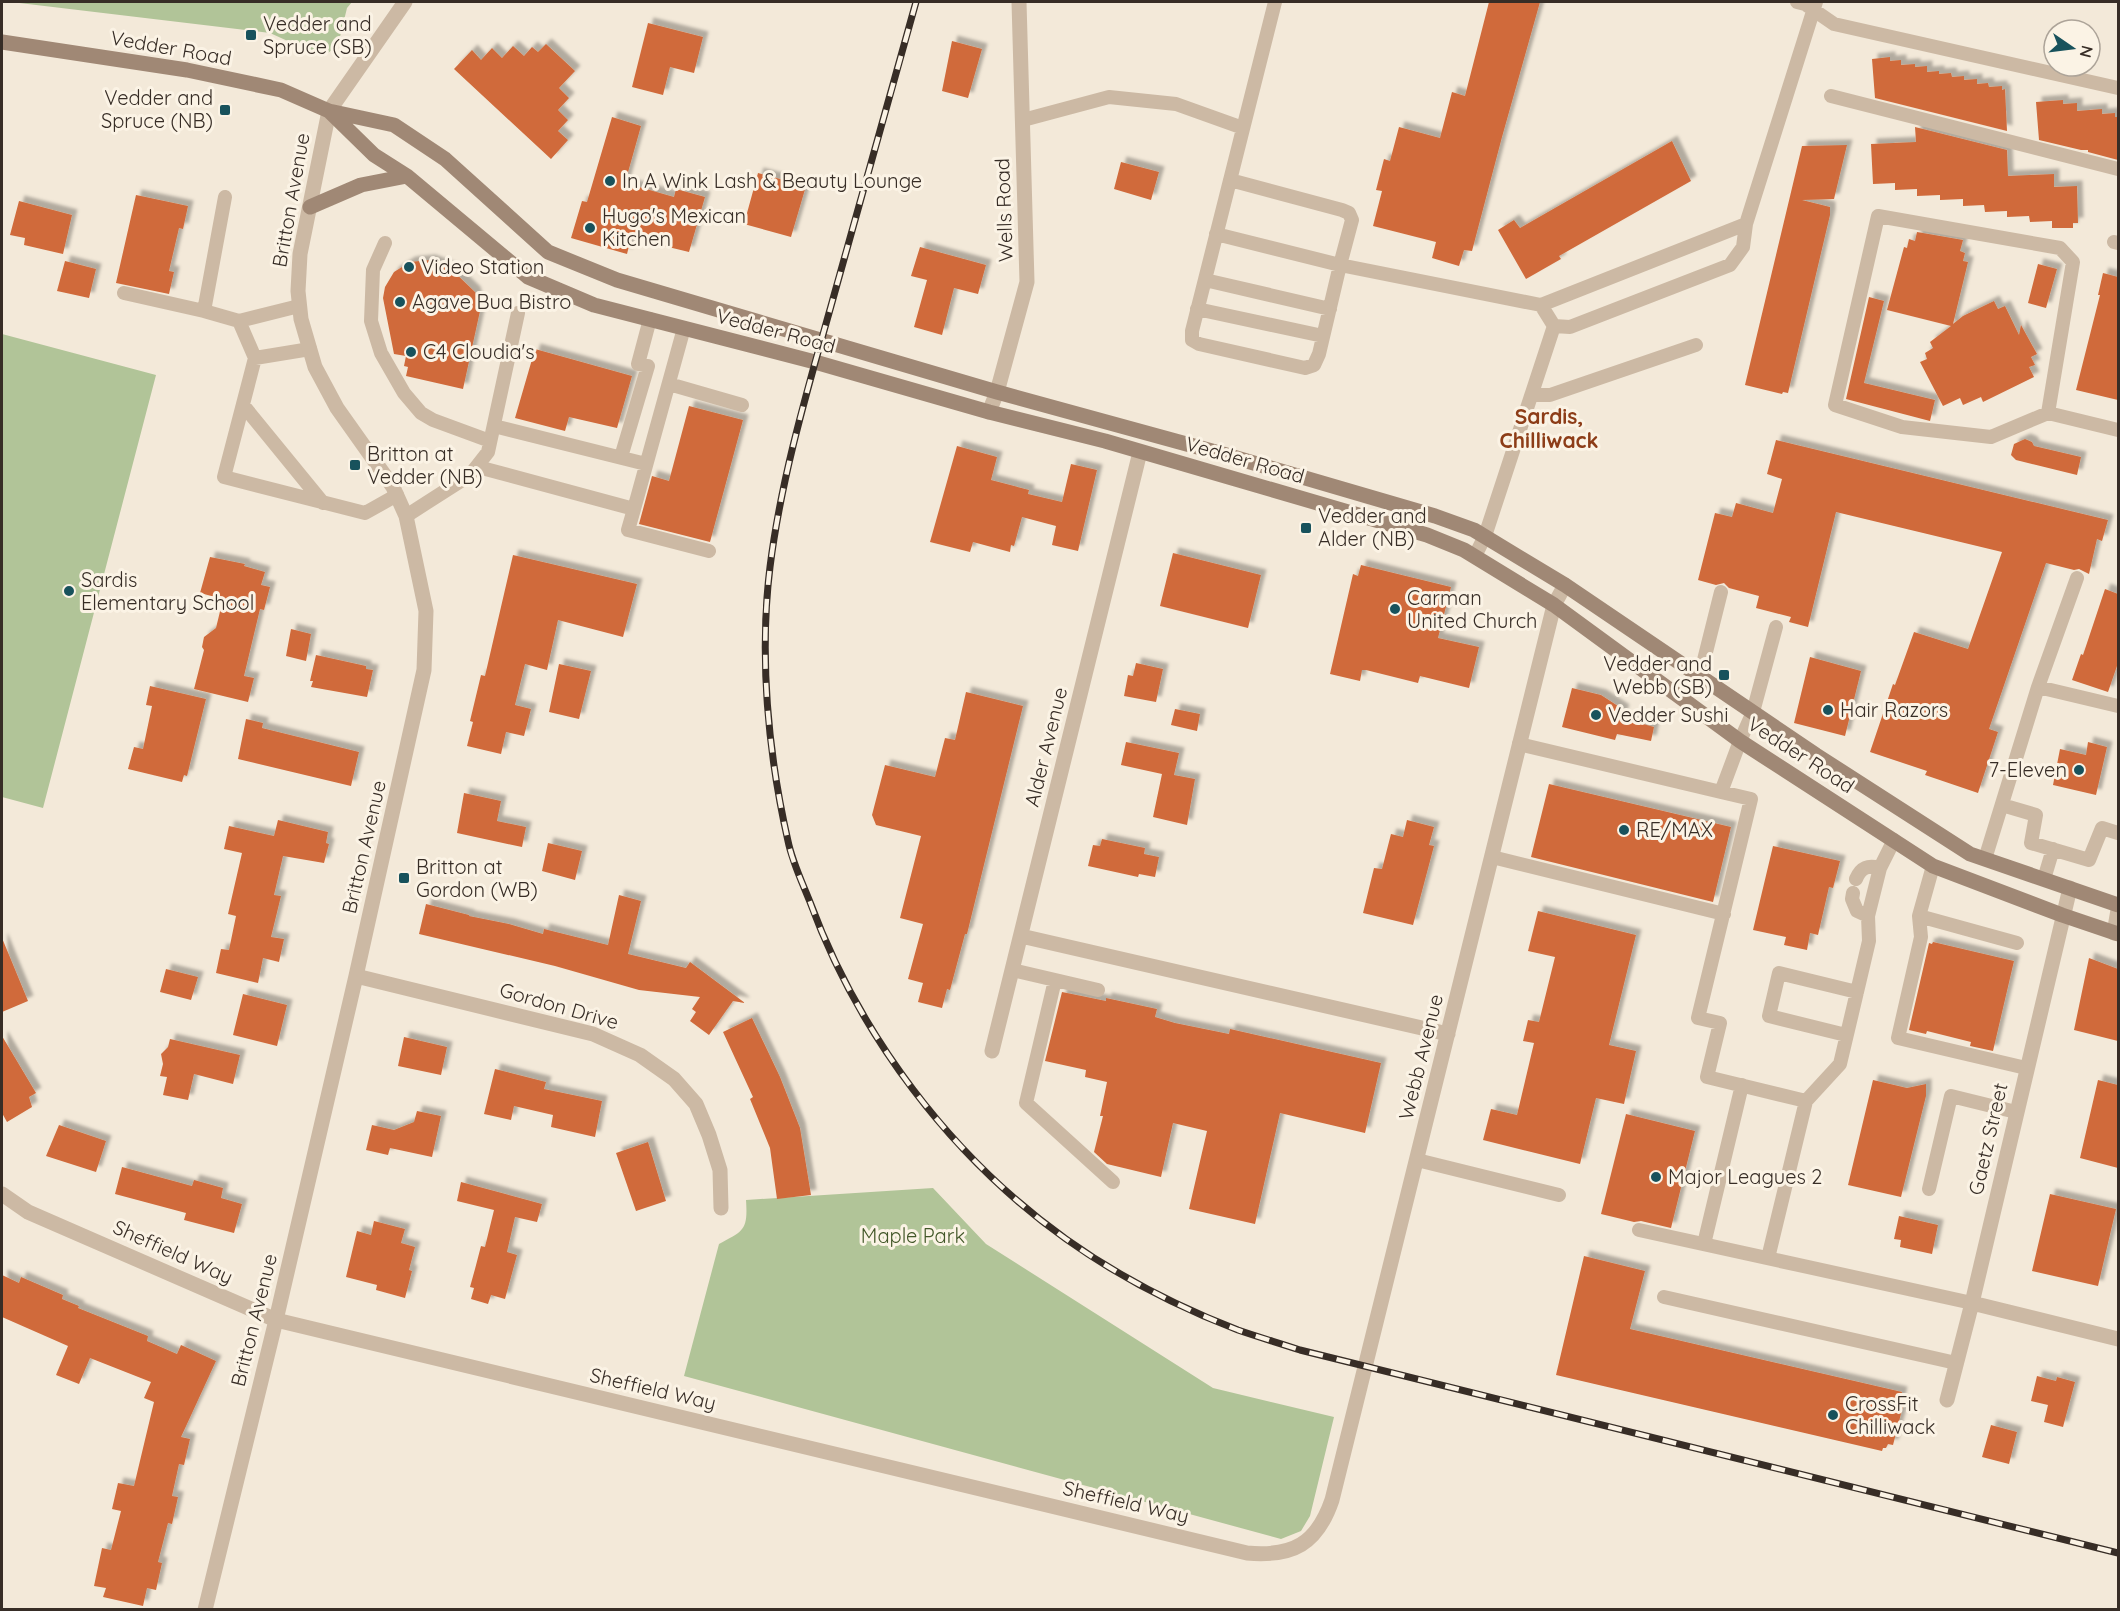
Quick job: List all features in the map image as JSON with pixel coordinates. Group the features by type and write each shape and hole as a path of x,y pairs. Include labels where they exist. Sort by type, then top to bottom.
{"main road":[{"name":"Vedder Road","path":"2,42 187,70 281,90 329,111 394,125 445,159 548,252 617,280 997,392 1435,516 1474,530 1565,585 1970,854 2118,905"},
{"name":"Vedder Road","path":"329,111 374,155 407,176 528,276 594,305 815,362 1140,452 1427,535 1464,550 1554,604 1740,741 1933,866 2116,933"},
{"path":"310,207 361,185 407,176"}],"street":[{"path":"329,111 405,2"},
{"name":"Wells Road","path":"989,412 997,392 1027,282 1019,2"},
{"name":"Britton Avenue","path":"205,1610 276,1320 424,670 426,611 406,516 397,495 337,408 315,367 301,319 298,291 300,254 329,111"},
{"name":"Alder Avenue","path":"992,1051 1140,452"},
{"name":"Webb Avenue","path":"1313,1537 1325,1521 1332,1500 1554,604 1565,585"},
{"name":"Gaetz Street","path":"1947,1400 2070,888"},
{"path":"2116,933 2118,910"},
{"path":"1021,936 1448,1035"},
{"name":"Gordon Drive","path":"356,976 593,1034 640,1055 674,1079 696,1104 709,1134 720,1170 721,1208"},
{"name":"Sheffield Way","path":"2,1194 28,1212 276,1320 1248,1553 1266,1555 1285,1552 1313,1537"},
{"path":"1972,1303 2118,1340"}],"lane":[{"path":"1230,180 1349,213 1352,220 1314,365 1305,368 1199,344 1192,340 1197,309 1275,2"},
{"path":"1797,2 1814,6 1834,24 2118,88"},
{"path":"1554,326 1570,327 1730,265 1743,247 1746,224 1814,6"},
{"path":"1831,96 2118,169"},
{"path":"1023,120 1109,97 1176,104 1243,128"},
{"path":"204,310 225,197"},
{"path":"2048,413 2073,262 2060,248 1878,216 1835,405 1902,427 1991,437 2048,413 2118,430"},
{"path":"1216,234 1340,265 1541,305 1746,224"},
{"path":"385,243 373,270 371,321 381,352 404,393 421,412 433,420 490,441"},
{"path":"1205,280 1330,309"},
{"path":"124,293 204,310 239,321 299,306"},
{"path":"1475,556 1485,536 1554,326 1541,305"},
{"path":"1197,309 1323,336"},
{"path":"406,516 470,475 488,452 518,314"},
{"path":"621,457 648,366 638,364 650,319"},
{"path":"239,321 255,358 224,477 365,513 397,495"},
{"path":"684,328 628,530 709,551"},
{"path":"1532,395 1550,395 1696,345"},
{"path":"255,358 310,349"},
{"path":"669,384 742,405"},
{"path":"243,405 323,503"},
{"path":"494,426 646,464"},
{"path":"478,467 634,509"},
{"path":"1985,859 2038,687 2077,578"},
{"path":"1700,676 1721,592"},
{"path":"1721,792 1753,712 1776,627"},
{"path":"2038,687 2118,706"},
{"path":"1519,744 1751,799 1698,1018 1720,1023 1707,1077 1806,1101"},
{"path":"2002,805 2036,815 2031,843 2089,860 2102,828 2118,833"},
{"path":"1768,1258 1806,1101 1840,1064 1869,941 1868,916 1880,868 1894,840"},
{"path":"2044,879 2053,849"},
{"path":"1492,857 1724,914"},
{"path":"1933,866 1919,916 1921,937 1898,1038 2026,1068"},
{"path":"1868,916 1857,911 1854,905 1855,886 1861,870 1865,867 1880,868"},
{"path":"1919,916 2017,943"},
{"path":"1012,970 1098,990"},
{"path":"1846,1035 1769,1016 1779,973 1857,992"},
{"path":"1055,980 1026,1103 1113,1182"},
{"path":"1704,1244 1742,1085"},
{"path":"1929,1189 1951,1096 2016,1112"},
{"path":"1417,1160 1559,1195"},
{"path":"1639,1230 1972,1303"},
{"path":"1664,1297 1956,1363"}],"green space":[{"path":"11,2 352,2 347,8 338,45 323,57 270,33"},
{"name":"Sardis Elementary School","path":"2,334 156,375 43,808 2,797"},
{"name":"Maple Park","path":"933,1188 986,1244 1213,1388 1334,1417 1310,1516 1301,1531 1281,1539 684,1376 719,1244 743,1228 746,1218 746,1200"}],"building":[{"path":"1489,2 1540,2 1472,251 1464,250 1459,266 1432,258 1436,242 1373,226 1382,191 1376,190 1384,159 1390,161 1399,127 1440,138 1452,92 1465,96"},
{"path":"648,23 703,37 694,73 670,67 663,95 632,87"},
{"path":"952,41 982,49 968,98 942,91"},
{"path":"546,44 575,71 559,88 569,98 558,110 568,120 558,131 568,140 551,159 454,69 472,50 481,60 492,48 502,58 513,46 524,56 532,47 538,52"},
{"path":"1890,57 1890,61 1901,60 1901,65 1927,66 1927,72 1951,73 1952,77 1964,76 1964,80 1977,79 1977,84 1988,83 1989,87 2002,86 2002,90 2005,89 2007,131 1875,98 1872,59"},
{"path":"2063,100 2063,104 2077,103 2077,111 2102,109 2102,114 2115,113 2115,117 2118,117 2118,160 2088,152 2088,150 2039,140 2036,102"},
{"path":"612,117 641,126 625,183 674,197 676,189 705,197 689,252 631,238 627,254 571,238 582,201 587,202"},
{"path":"1915,127 2007,150 2008,176 2054,174 2054,187 2077,186 2078,223 2073,223 2073,228 2052,228 2052,221 2030,222 2029,216 2007,217 2007,211 1985,212 1984,205 1963,206 1963,199 1940,200 1940,195 1917,196 1917,189 1895,190 1895,183 1873,184 1871,144 1916,142"},
{"path":"1672,141 1691,181 1559,256 1561,259 1526,279 1498,230 1514,220 1520,228"},
{"path":"1847,145 1834,199 1802,200 1830,207 1830,215 1788,393 1783,392 1782,394 1745,385 1802,146"},
{"path":"1121,162 1159,172 1151,200 1114,189"},
{"path":"758,173 806,186 791,237 744,224"},
{"path":"136,195 188,206 183,229 179,228 169,271 174,272 169,294 116,283"},
{"path":"19,201 72,215 63,254 24,245 25,238 10,235"},
{"path":"1917,232 1963,240 1960,251 1965,253 1963,261 1968,262 1953,324 1963,316 1994,301 1998,309 2005,306 2019,335 2021,325 2037,354 2031,357 2035,365 2029,367 2034,377 1983,402 1981,397 1963,405 1960,398 1943,406 1920,362 1927,359 1925,353 1933,348 1930,342 1951,326 1887,310 1904,247 1907,248 1909,239 1915,241"},
{"path":"920,247 986,265 978,294 954,288 942,335 914,327 927,280 911,276"},
{"path":"430,260 449,267 475,292 480,311 463,389 406,376 408,367 404,366 406,356 394,354 383,298 385,287 394,272 410,262"},
{"path":"65,261 96,269 89,298 57,291"},
{"path":"2038,264 2057,269 2046,308 2028,303"},
{"path":"2103,273 2118,277 2118,400 2076,390 2100,295 2098,295"},
{"path":"1869,297 1884,301 1864,383 1935,400 1930,421 1846,399"},
{"path":"535,349 632,376 617,428 569,417 565,431 515,418"},
{"path":"689,406 743,420 710,542 639,524 652,476 669,481"},
{"path":"2025,439 2032,442 2034,446 2081,457 2077,475 2016,460 2011,455 2014,444"},
{"path":"1776,440 2108,520 2102,541 2097,539 2089,574 2079,569 2074,570 2046,563 1989,729 1998,732 1978,793 1925,775 1927,771 1870,752 1893,684 1895,685 1914,632 1968,649 2002,552 1836,512 1808,627 1789,622 1791,617 1756,608 1759,596 1729,588 1724,583 1716,585 1698,580 1715,513 1732,517 1736,503 1773,513 1782,479 1767,474"},
{"path":"957,446 997,457 991,480 1029,490 1028,494 1062,502 1071,464 1097,470 1078,551 1052,545 1056,526 1022,517 1014,546 1011,545 1010,552 973,542 970,552 930,542"},
{"path":"1173,553 1261,575 1248,628 1160,606"},
{"path":"513,555 637,584 623,637 558,620 547,670 525,664 515,705 531,709 524,736 506,732 501,754 467,746 473,722 470,721 481,675 485,676"},
{"path":"210,557 245,564 244,566 265,572 261,585 270,587 264,610 260,609 244,676 254,678 248,702 194,689 204,650 202,647 204,637 216,628 223,599 200,593"},
{"name":"Carman United Church","path":"1361,565 1451,587 1438,638 1479,647 1469,688 1420,676 1418,683 1366,670 1362,670 1360,681 1330,674 1353,574 1358,576"},
{"path":"2105,589 2118,594 2118,663 2108,692 2072,680 2081,654 2083,655"},
{"path":"291,629 311,634 306,661 286,656"},
{"path":"316,655 366,666 366,669 373,670 367,697 311,687 313,681 310,681"},
{"path":"1810,657 1861,671 1845,736 1794,723"},
{"path":"1136,663 1163,669 1156,702 1124,696 1128,675 1133,676"},
{"path":"559,664 591,671 579,719 549,712"},
{"path":"150,686 206,699 187,776 184,775 182,782 128,769 134,747 143,749 152,706 146,705"},
{"path":"1572,688 1601,695 1624,710 1621,718 1654,727 1651,741 1617,734 1615,740 1562,727"},
{"path":"966,692 1023,706 967,934 965,934 950,990 947,989 942,1008 918,1002 923,983 908,979 923,924 900,918 921,836 876,825 872,815 885,765 935,777 945,738 955,740"},
{"path":"1175,709 1200,714 1197,731 1171,725"},
{"path":"246,719 263,723 262,728 359,752 351,786 238,759"},
{"path":"1126,742 1179,753 1174,775 1195,779 1187,825 1153,817 1162,774 1121,765"},
{"name":"7-Eleven","path":"2088,742 2107,747 2096,795 2053,785 2060,749 2086,755"},
{"path":"1549,784 1731,827 1713,902 1531,857"},
{"path":"464,793 501,801 497,821 526,827 522,847 457,833"},
{"path":"278,820 328,832 326,843 329,844 324,863 283,856 274,895 281,896 271,937 284,939 279,962 263,958 258,983 216,973 221,949 229,950 236,916 228,914 242,853 224,849 229,826 274,836"},
{"path":"1407,820 1434,827 1429,845 1434,846 1413,925 1363,913 1374,868 1382,869 1391,834 1403,837"},
{"path":"1102,839 1145,848 1144,854 1159,857 1155,877 1139,874 1138,877 1088,866 1093,845 1100,846"},
{"path":"548,843 582,851 575,880 542,871"},
{"path":"1773,846 1840,861 1833,888 1829,887 1818,935 1810,933 1807,950 1784,945 1786,937 1753,930"},
{"path":"619,895 641,901 628,954 686,968 690,962 745,1003 733,1001 709,1035 690,1021 696,1012 692,1009 700,997 639,990 555,966 419,934 426,904 543,934 544,929 608,945"},
{"path":"1538,911 1636,935 1609,1045 1636,1051 1624,1104 1596,1098 1580,1164 1483,1140 1491,1109 1517,1115 1534,1043 1523,1041 1528,1020 1539,1022 1555,957 1528,951"},
{"path":"2,938 28,1001 2,1012"},
{"path":"1933,942 2014,961 1993,1051 1970,1046 1971,1042 1927,1031 1926,1034 1909,1030 1929,943"},
{"path":"2089,958 2118,969 2118,1041 2074,1030"},
{"path":"166,969 198,977 191,1000 160,992"},
{"path":"1062,992 1106,1001 1106,998 1157,1009 1155,1017 1175,1023 1229,1034 1230,1029 1381,1063 1365,1133 1280,1113 1255,1224 1189,1209 1207,1131 1173,1123 1161,1177 1107,1164 1094,1152 1103,1116 1100,1116 1107,1082 1085,1077 1086,1070 1045,1061"},
{"path":"243,994 287,1005 277,1046 233,1035"},
{"path":"752,1018 780,1077 800,1128 811,1195 777,1199 770,1148 750,1099 753,1097 723,1032"},
{"path":"2,1036 36,1093 29,1097 32,1107 7,1122 2,1113"},
{"path":"404,1037 447,1047 441,1075 398,1066"},
{"path":"170,1039 240,1055 233,1084 194,1074 188,1100 163,1095 167,1077 160,1076 163,1064 161,1054 168,1047"},
{"path":"495,1069 546,1082 544,1089 602,1101 595,1137 551,1127 553,1115 514,1106 511,1120 484,1114"},
{"path":"1873,1080 1907,1088 1926,1084 1926,1096 1901,1197 1848,1185"},
{"path":"2098,1080 2118,1085 2118,1168 2080,1158"},
{"path":"417,1111 441,1116 432,1157 390,1148 388,1155 366,1150 372,1125 394,1130 414,1122"},
{"path":"1626,1114 1695,1131 1671,1228 1601,1214"},
{"path":"59,1125 106,1141 96,1172 46,1156"},
{"path":"648,1142 666,1201 636,1211 616,1153"},
{"path":"122,1167 192,1186 194,1180 223,1188 221,1198 242,1204 234,1233 184,1220 186,1213 115,1194"},
{"path":"461,1182 542,1204 537,1222 515,1217 507,1252 517,1255 505,1299 491,1295 488,1304 471,1299 474,1288 470,1287 481,1246 485,1247 494,1210 457,1201"},
{"path":"2050,1194 2116,1209 2098,1286 2032,1271"},
{"path":"1899,1216 1938,1225 1932,1254 1900,1247 1901,1240 1894,1239"},
{"path":"374,1221 405,1229 401,1243 415,1247 405,1298 376,1290 377,1285 346,1277 357,1231 371,1235"},
{"path":"1584,1256 1645,1271 1630,1329 1902,1392 1900,1401 1904,1402 1893,1445 1888,1444 1882,1451 1556,1375"},
{"path":"2,1275 19,1283 21,1277 63,1295 62,1299 79,1306 78,1308 148,1336 147,1341 177,1354 181,1345 216,1361 181,1437 190,1439 184,1465 179,1464 172,1496 178,1497 172,1524 168,1523 158,1562 162,1563 156,1590 147,1588 143,1606 103,1597 106,1588 94,1586 102,1548 111,1550 121,1511 112,1509 118,1483 134,1486 154,1402 144,1398 151,1382 90,1358 79,1384 56,1375 68,1346 2,1317"},
{"path":"2037,1376 2056,1381 2057,1377 2075,1382 2063,1427 2044,1422 2048,1405 2031,1401"},
{"path":"1991,1425 2017,1432 2009,1464 1982,1457"}],"railway":[{"path":"916,2 813,370 788,468 770,567 765,635 767,704 775,774 792,856 830,951 854,999 882,1045 913,1089 947,1131 984,1170 1066,1239 1106,1266 1149,1290 1238,1330 1300,1350 2118,1553"}],"place":[{"name":"Vedder and Spruce (SB)","path":"251,35"},
{"name":"Vedder and Spruce (NB)","path":"225,110"},
{"name":"In A Wink Lash & Beauty Lounge","path":"610,181"},
{"name":"Hugo's Mexican Kitchen","path":"590,228"},
{"name":"Video Station","path":"409,267"},
{"name":"Agave Bua Bistro","path":"400,302"},
{"name":"C4 Cloudia's","path":"411,352"},
{"name":"Britton at Vedder (NB)","path":"355,465"},
{"name":"Vedder and Alder (NB)","path":"1306,528"},
{"name":"Sardis Elementary School","path":"69,591"},
{"name":"Carman United Church","path":"1395,609"},
{"name":"Vedder and Webb (SB)","path":"1724,675"},
{"name":"Hair Razors","path":"1828,710"},
{"name":"Vedder Sushi","path":"1596,715"},
{"name":"7-Eleven","path":"2079,770"},
{"name":"RE/MAX","path":"1624,830"},
{"name":"Britton at Gordon (WB)","path":"404,878"},
{"name":"Major Leagues 2","path":"1656,1177"},
{"name":"CrossFit Chilliwack","path":"1833,1415"}],"district":[{"name":"Sardis, Chilliwack","path":"1549,429"}]}
